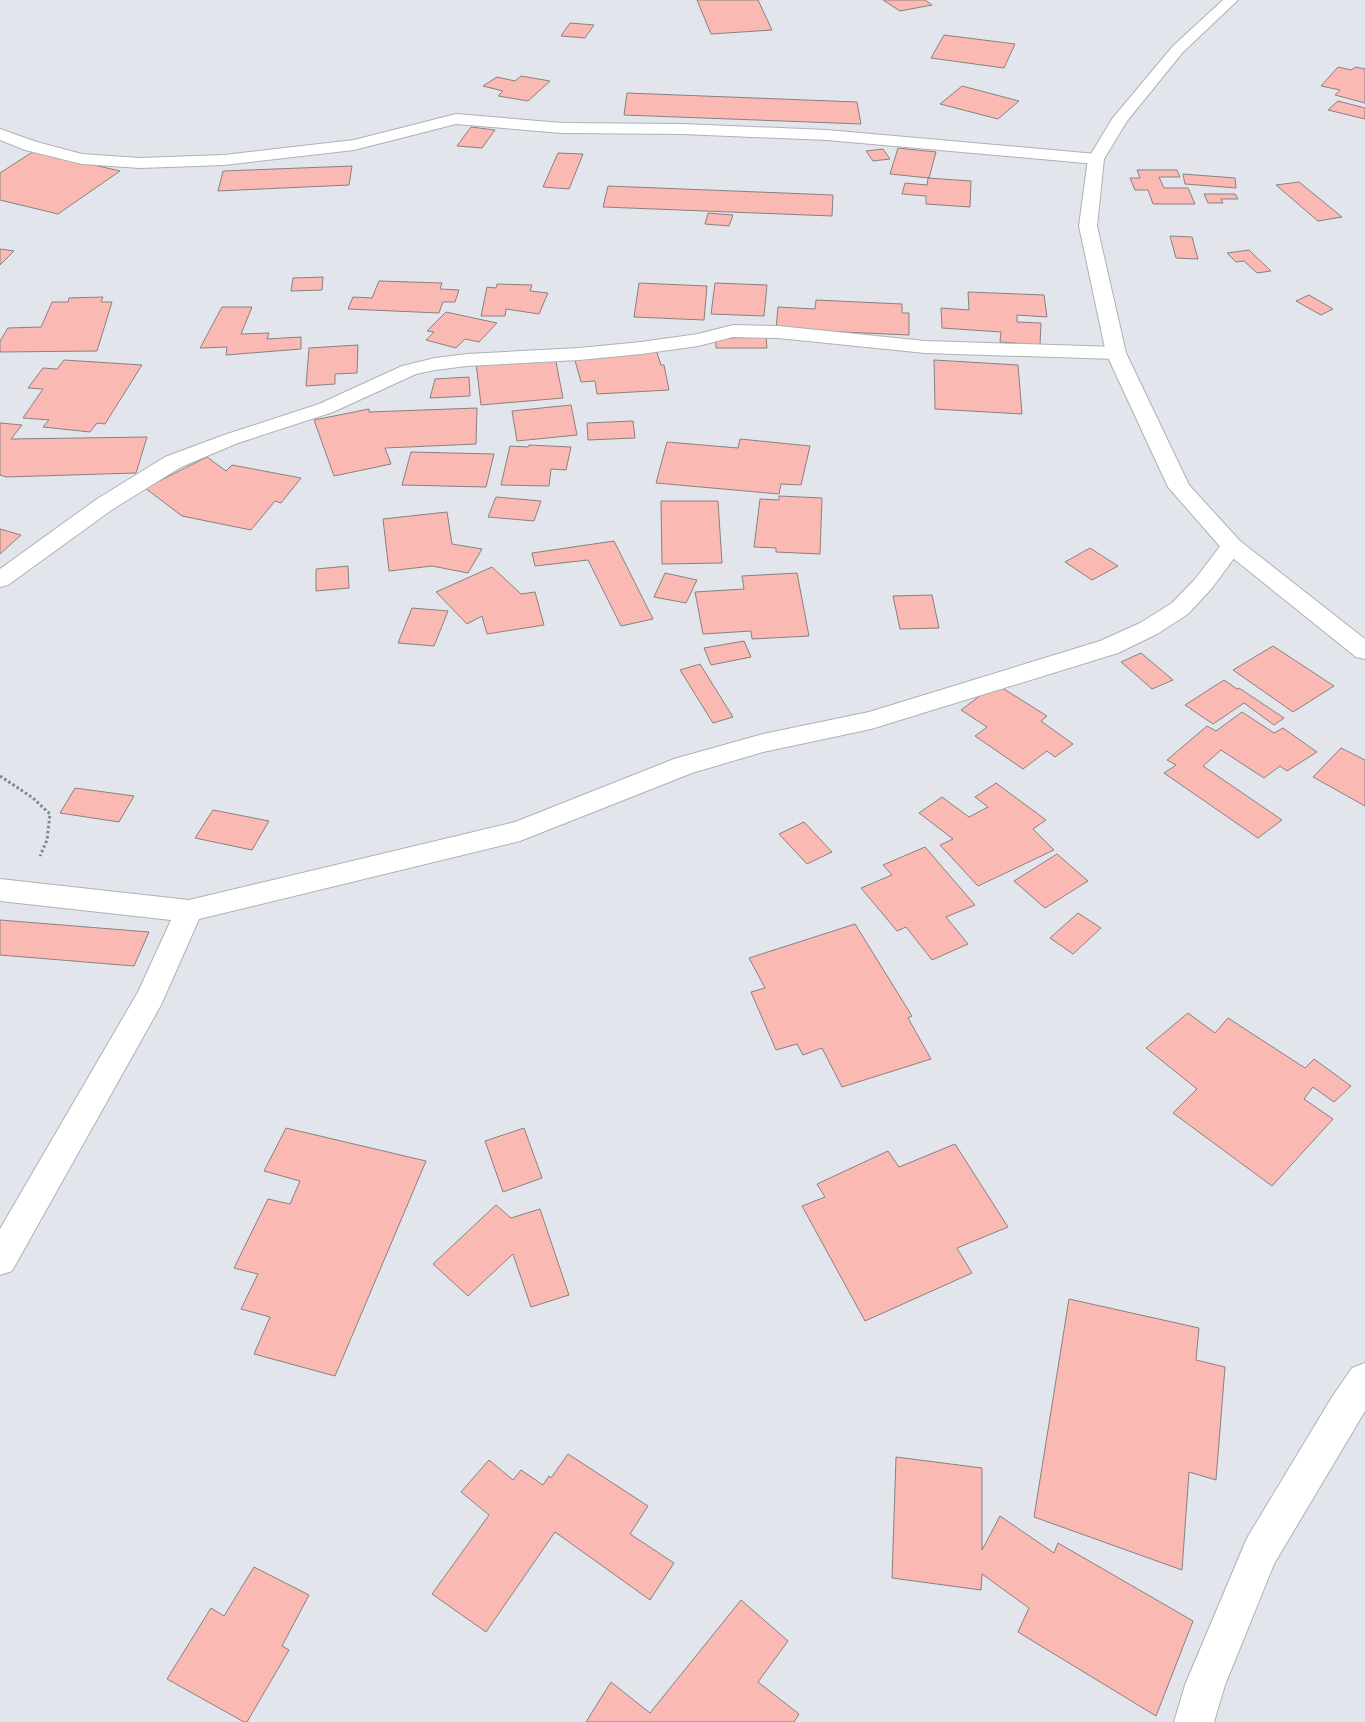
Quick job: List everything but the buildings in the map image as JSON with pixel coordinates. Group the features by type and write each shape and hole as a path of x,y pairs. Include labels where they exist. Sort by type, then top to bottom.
{"street":[{"path":"1231,0 1178,49 1120,119 1096,159 1088,226 1116,353 1180,487 1232,546 1365,651"},
{"path":"0,134 32,146 82,159 140,163 224,160 354,145 456,119 562,128 682,129 827,135 1096,159"},
{"path":"0,580 105,504 174,462 231,439 326,408 409,370 435,364 476,359 579,354 632,349 698,340 733,331 778,332 925,347 1116,353"},
{"path":"0,890 189,911 520,831 683,766 763,743 872,720 1109,647 1146,631 1173,614 1194,594 1232,546"},
{"path":"0,1260 152,997 189,911"},
{"path":"1194,1722 1204,1685 1260,1551 1345,1409 1365,1380"}],"path":[{"path":"0,776 15,788 40,801 50,814 47,840 39,859"}]}
